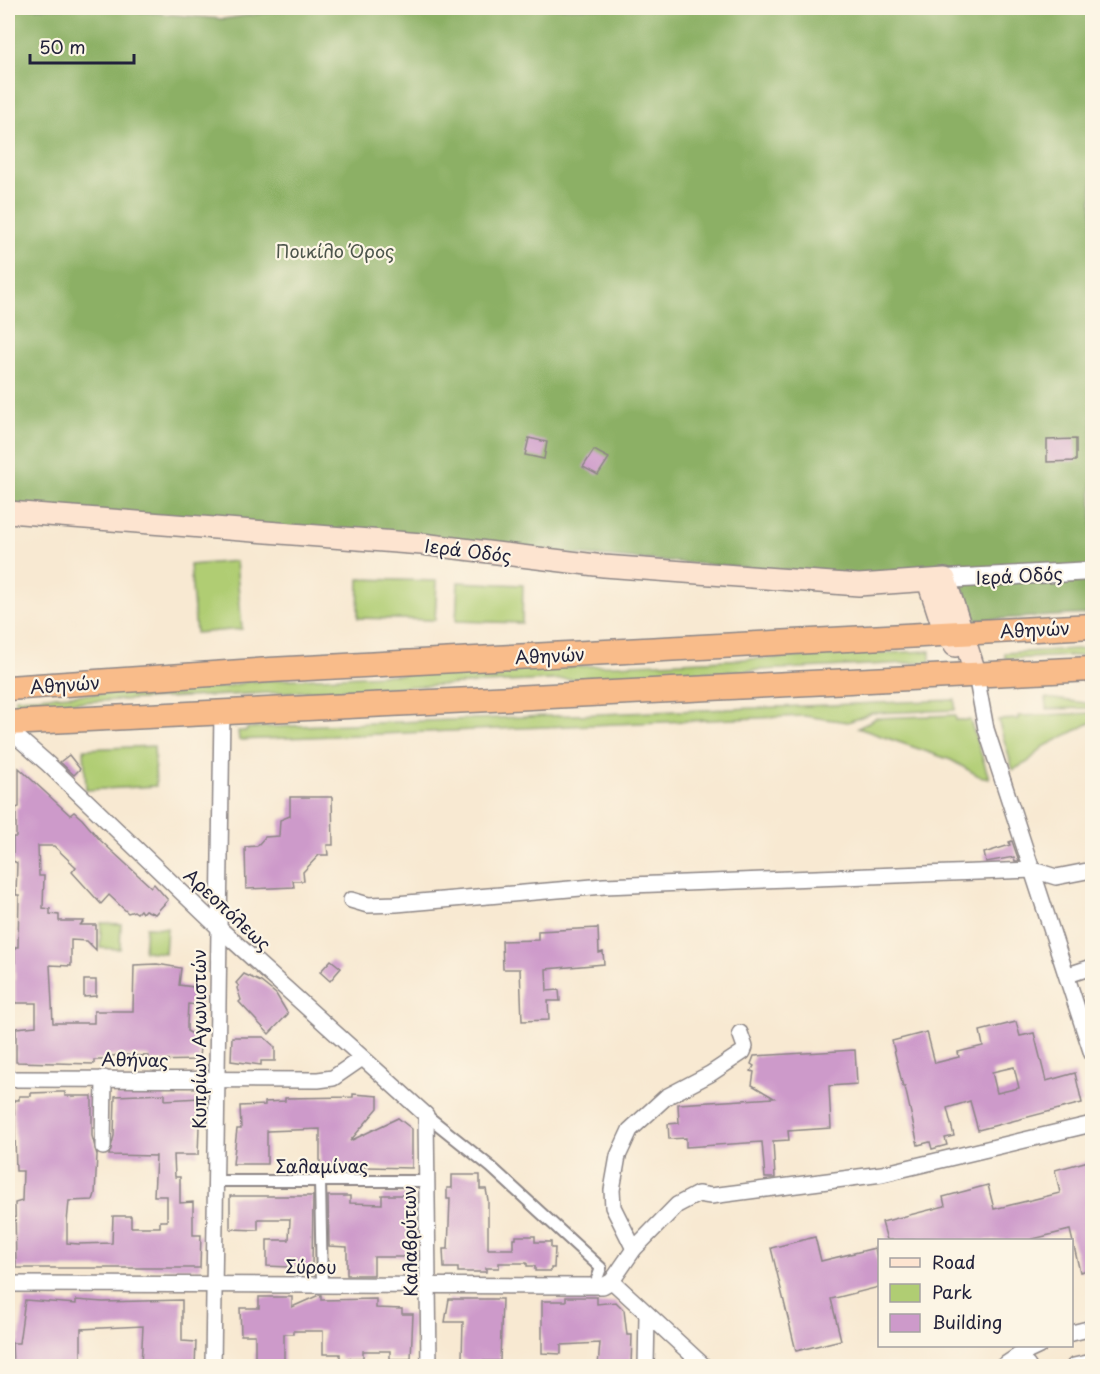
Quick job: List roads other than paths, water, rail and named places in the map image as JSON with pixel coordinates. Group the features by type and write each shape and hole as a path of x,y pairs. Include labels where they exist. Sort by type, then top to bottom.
{"highway":[{"name":"Αθηνών","path":"8,688 270,670 1092,626"},
{"name":"Αθηνών","path":"8,723 1092,669"}],"main road":[{"name":"Ιερά Οδός","path":"8,513 422,544 604,566 836,584 893,585 937,580"},
{"path":"937,580 954,633 975,675"}],"street":[{"name":"Ιερά Οδός","path":"937,580 1092,571"},
{"path":"975,675 986,729 1092,1054"},
{"name":"Κυπρίων Αγωνιστών","path":"213,1366 222,711"},
{"name":"Αρεοπόλεως","path":"8,729 33,750 219,928 426,1115"},
{"path":"351,900 368,905 396,904 604,886 1033,870 1056,877 1092,870"},
{"path":"1068,975 1092,967"},
{"path":"634,1249 613,1206 612,1190 623,1143 644,1115 666,1097 710,1074 743,1052 745,1047 740,1033"},
{"name":"Αθήνας","path":"8,1079 333,1078 362,1058"},
{"path":"102,1147 104,1078"},
{"path":"426,1115 491,1167 601,1268 594,1287"},
{"name":"Καλαβρύτων","path":"426,1115 429,1366"},
{"path":"704,1366 612,1281 634,1249 678,1205 698,1194 711,1196 882,1174 1092,1124"},
{"name":"Σαλαμίνας","path":"217,1181 427,1181"},
{"path":"320,1181 322,1285"},
{"name":"Σύρου","path":"8,1284 214,1283 594,1287 612,1281"},
{"path":"646,1366 647,1315"},
{"path":"1073,1333 1092,1328"},
{"path":"1003,1366 1023,1361 1038,1347"},
{"path":"1074,1366 1092,1362"}],"park label":[{"name":"Ποικίλο Όρος","path":"335,250"}]}
